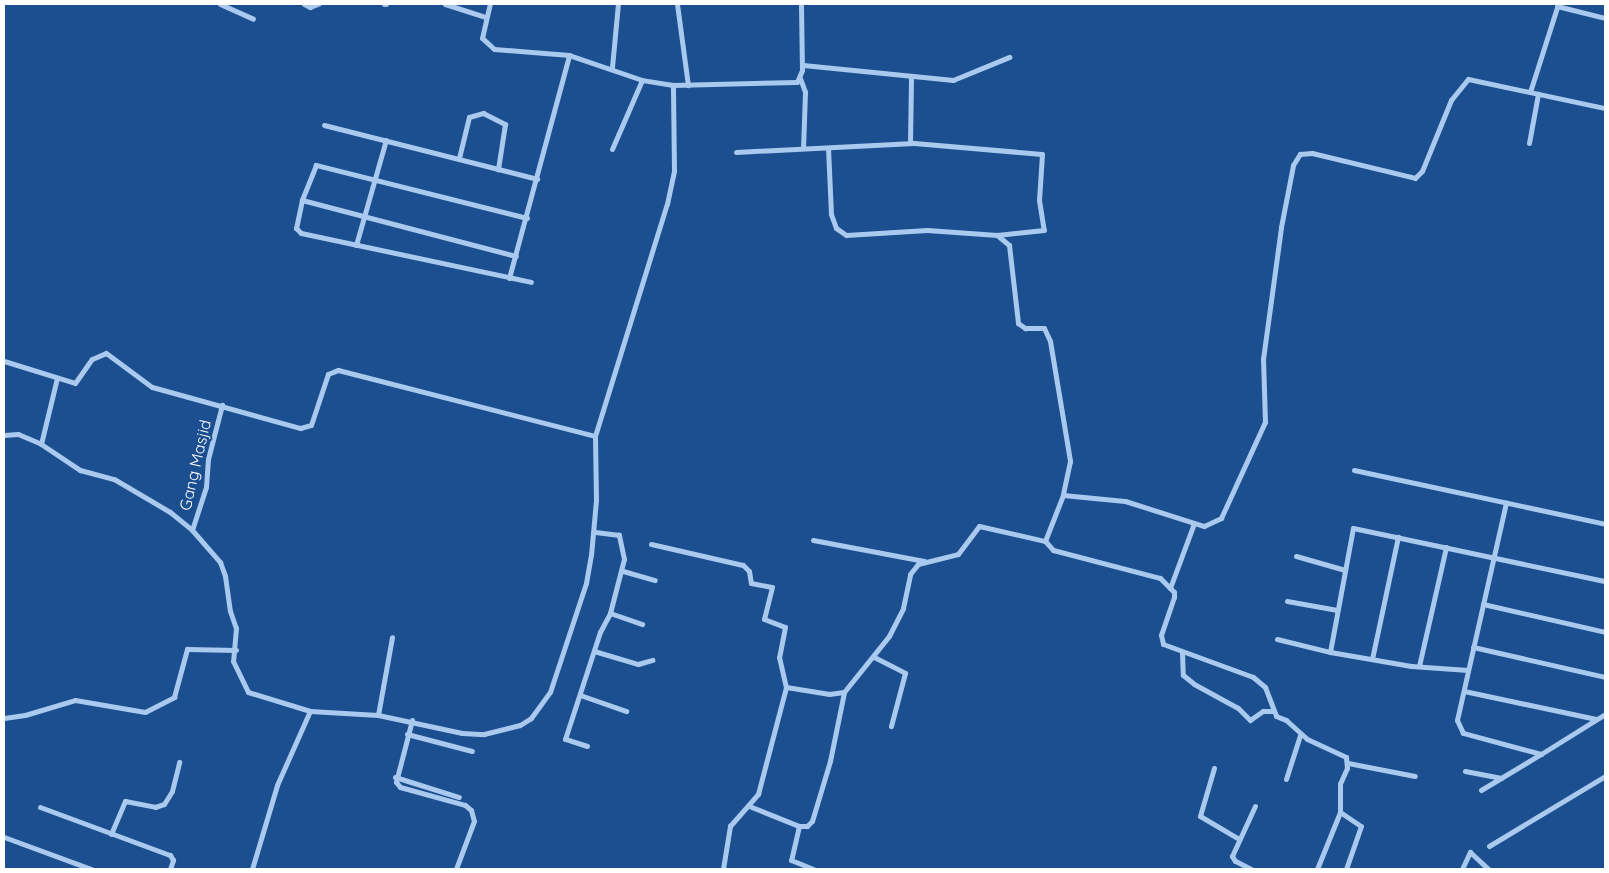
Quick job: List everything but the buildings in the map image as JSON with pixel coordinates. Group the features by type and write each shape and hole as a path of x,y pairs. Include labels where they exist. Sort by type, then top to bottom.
{"street":[{"path":"220,4 253,19"},
{"path":"304,4 310,7 318,4"},
{"path":"445,4 485,17"},
{"path":"490,4 485,17 482,38 494,49 569,55 612,67 642,80 673,85 796,82 800,78"},
{"path":"612,67 618,4"},
{"path":"677,4 688,85"},
{"path":"801,4 803,65 800,78 805,92 802,148"},
{"path":"1530,92 1557,5 1605,18"},
{"path":"509,278 527,218 569,55"},
{"path":"803,65 911,78 953,80 1009,57"},
{"path":"910,143 911,78"},
{"path":"1063,495 1125,501 1208,526 1220,518 1265,422 1262,360 1281,227 1297,158 1312,152 1415,178 1422,171 1451,100 1466,79 1605,108"},
{"path":"612,149 642,80"},
{"path":"4,435 18,434 41,444 80,470 114,479 170,512 192,530 220,562 236,628 236,650 232,661 248,692 310,711 378,715 412,720 462,733 484,734 520,725 532,718 550,692 586,583 596,500 595,436 667,204 674,171 673,85"},
{"path":"1529,143 1538,94"},
{"path":"459,158 469,116 483,112 500,118 505,126 498,169"},
{"path":"324,125 537,179"},
{"path":"356,245 366,216 386,140"},
{"path":"736,152 802,148 828,149 910,143 1042,154 1039,200 1044,230 997,235 927,230 846,235 836,228 831,214 828,149"},
{"path":"527,218 316,164 302,200 296,230 356,245 531,282"},
{"path":"302,200 516,256"},
{"path":"997,235 1008,245 1018,323 1022,327 1046,329 1050,341 1070,462 1063,495 1045,541"},
{"path":"4,361 58,378 79,382 92,359 106,353 117,358 146,385 305,428 313,422 326,378 335,370 595,436"},
{"path":"41,444 58,378"},
{"name":"Gang Masjid","path":"192,530 206,487 208,459 222,405"},
{"path":"1354,470 1605,524"},
{"path":"1506,502 1457,720 1463,732 1541,754"},
{"path":"1170,588 1194,523"},
{"path":"749,806 799,826 810,824 830,761 844,692 874,657 903,608 912,570 927,562 958,554 979,526 1045,541 1053,550 1152,573 1170,588 1174,597 1161,641 1182,652 1242,672 1261,682 1273,711 1300,735 1344,756 1348,762 1415,776"},
{"path":"1330,652 1352,528 1605,580"},
{"path":"587,746 565,739 594,651 610,613 623,570 620,536 593,532"},
{"path":"1372,659 1398,537"},
{"path":"813,540 927,562"},
{"path":"651,544 742,565 749,572 751,583 772,587 764,619 784,628 779,657 786,687 760,789 749,806 730,826 723,869"},
{"path":"1419,666 1446,547"},
{"path":"1296,556 1345,570"},
{"path":"623,570 655,580"},
{"path":"1287,601 1337,610"},
{"path":"1483,604 1605,632"},
{"path":"610,613 642,624"},
{"path":"378,715 392,637"},
{"path":"1277,639 1330,652 1372,659 1419,666 1468,670"},
{"path":"1473,647 1605,677"},
{"path":"4,718 25,715 76,700 145,712 174,697 186,649 236,650"},
{"path":"594,651 638,664 652,660"},
{"path":"1182,652 1183,675 1194,684 1238,708 1250,720 1263,711 1273,711"},
{"path":"874,657 905,674 891,726"},
{"path":"786,687 829,694 844,692"},
{"path":"1464,691 1596,719"},
{"path":"580,695 626,710"},
{"path":"252,869 277,785 310,711"},
{"path":"1481,790 1605,714"},
{"path":"412,720 395,777 400,787 466,806 471,810 474,821 456,869"},
{"path":"407,734 472,751"},
{"path":"1286,779 1300,735"},
{"path":"112,834 124,801 155,807 164,804 172,791 179,762"},
{"path":"1317,869 1340,812 1341,781 1348,762"},
{"path":"1214,768 1200,816 1239,839"},
{"path":"1465,771 1501,778"},
{"path":"1489,846 1605,776"},
{"path":"395,777 459,797"},
{"path":"1251,869 1232,858 1255,806"},
{"path":"40,807 170,855 172,860 170,869"},
{"path":"1340,812 1361,826 1346,869"},
{"path":"799,826 791,860 793,864 813,869"},
{"path":"4,837 90,869"},
{"path":"1462,869 1470,852 1488,869"}]}
